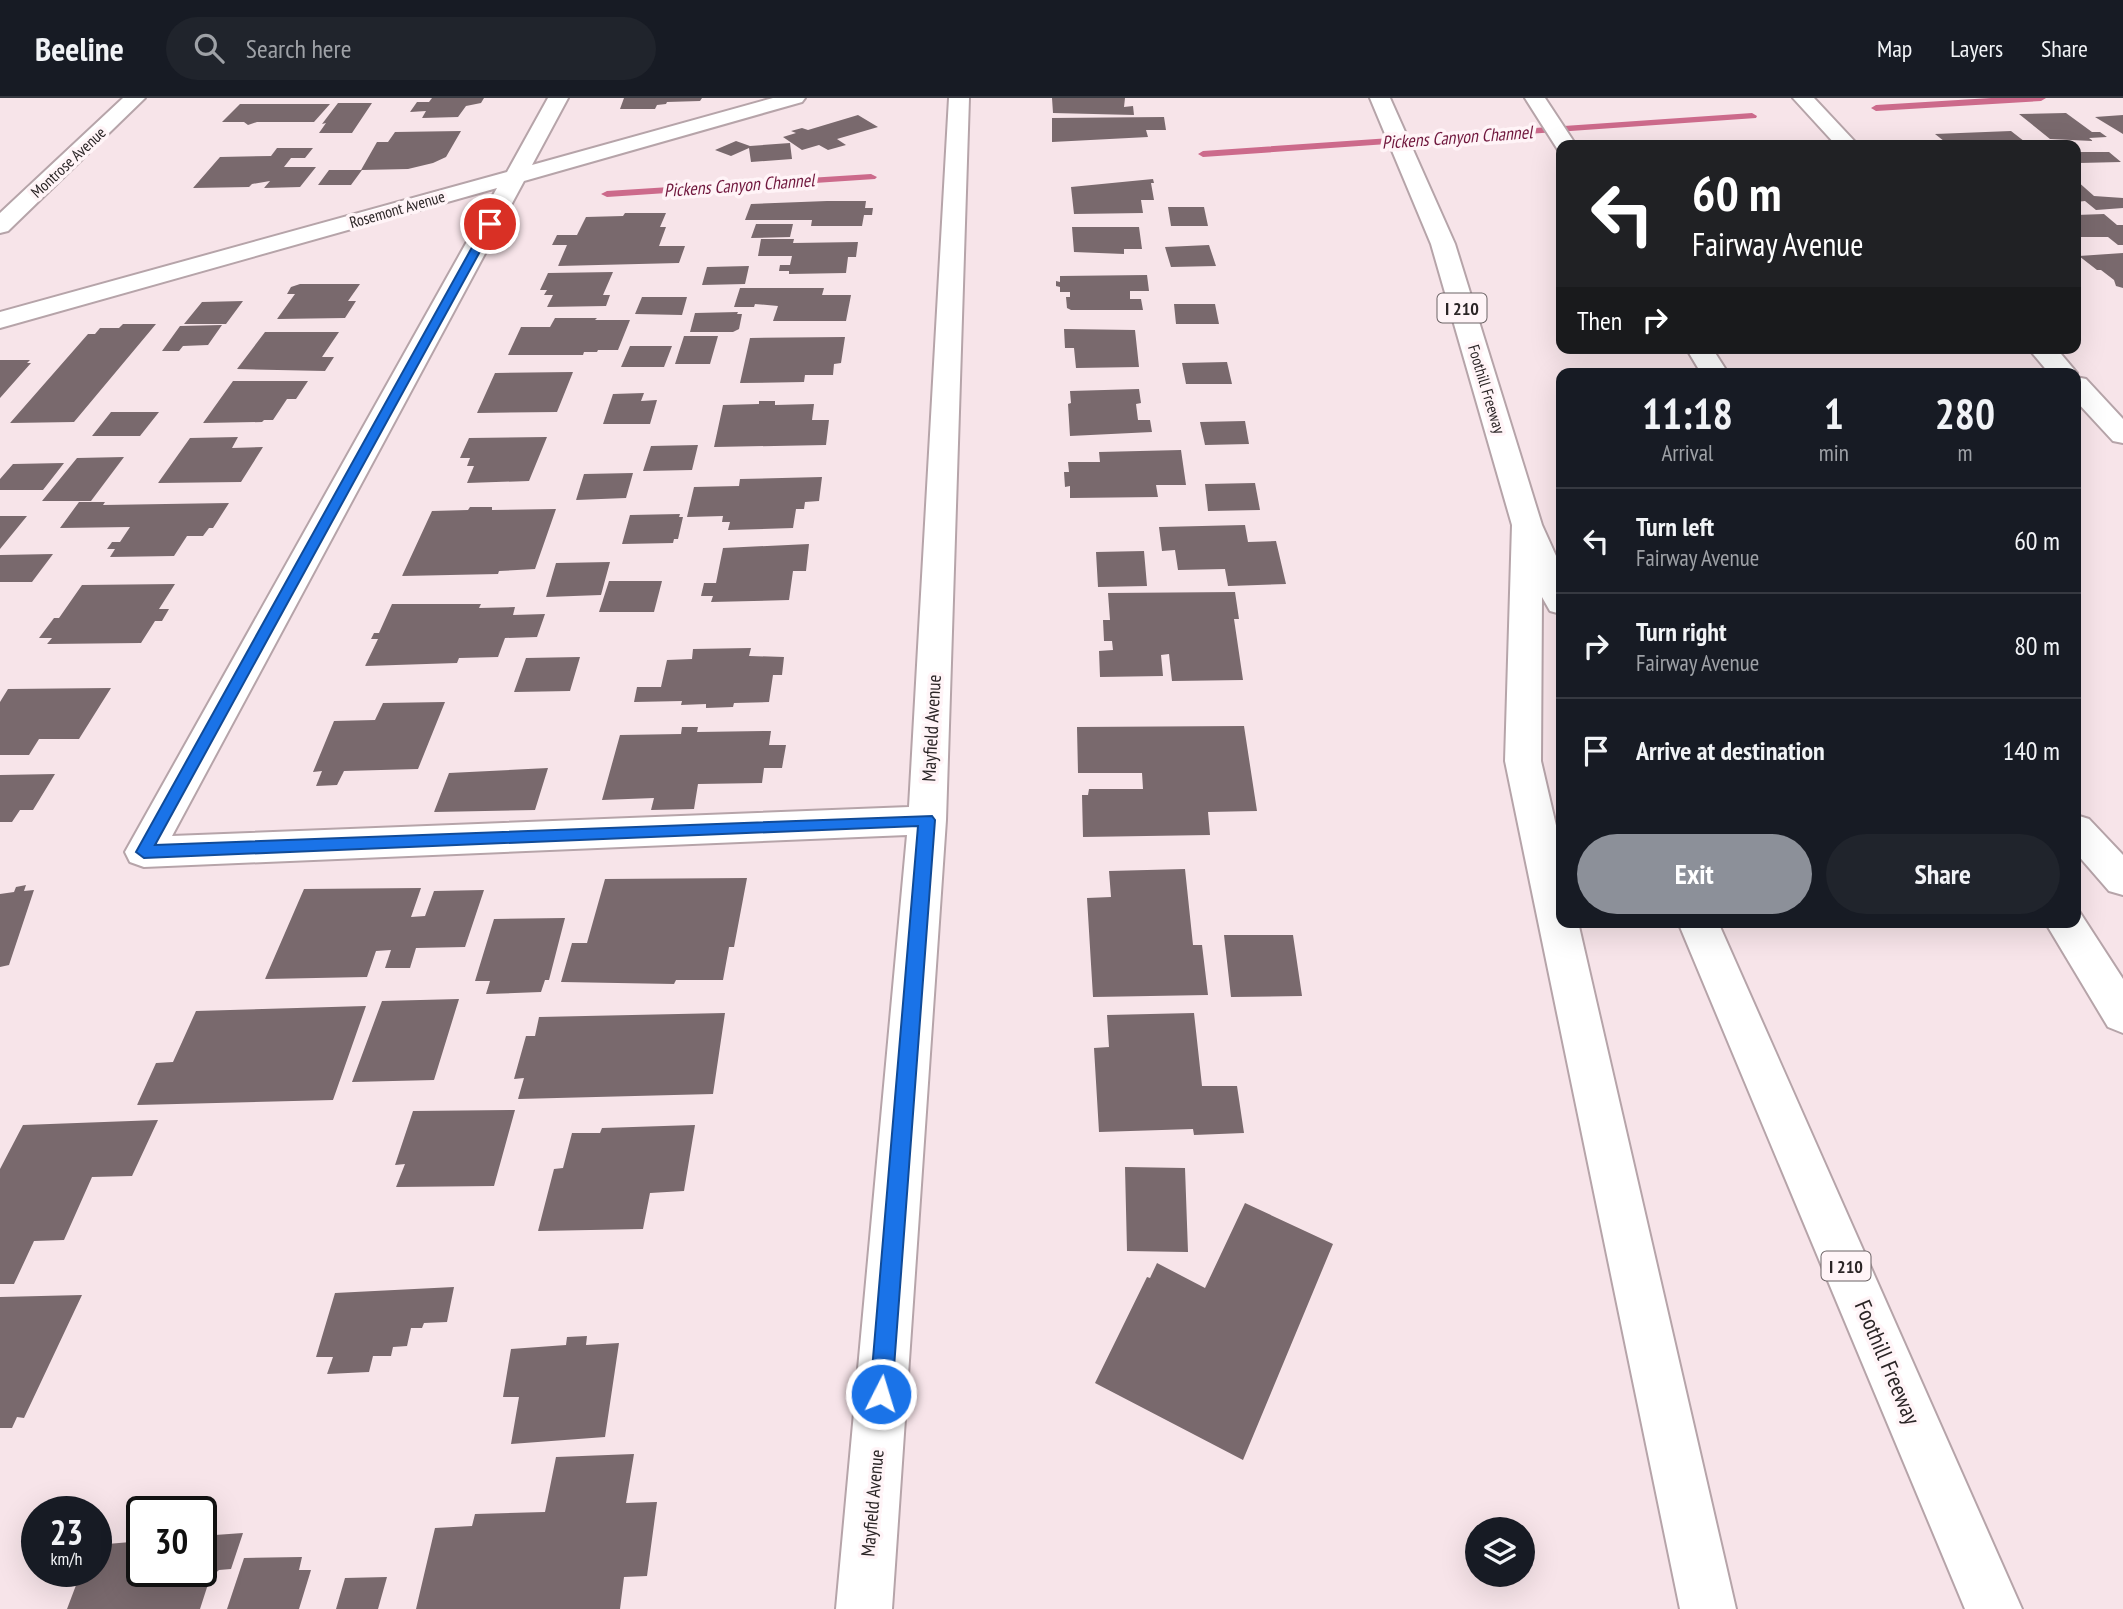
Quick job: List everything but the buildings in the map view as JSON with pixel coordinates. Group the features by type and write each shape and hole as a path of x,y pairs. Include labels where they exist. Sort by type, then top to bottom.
{"main road":[{"name":"Montrose Avenue","path":"0,226 135,98"},
{"path":"558,98 144,852 927,820"},
{"name":"Rosemont Avenue","path":"0,320 795,98"},
{"name":"Mayfield Avenue","path":"864,1609 927,820 959,98"},
{"name":"Foothill Freeway","path":"1380,98 1443,244 1527,525 1556,592"},
{"path":"1535,98 1563,140"},
{"path":"1803,98 1843,140"},
{"path":"2047,354 2059,368"},
{"path":"2081,390 2123,435"},
{"path":"1527,525 1524,761 1556,908"},
{"path":"2081,834 2123,880"},
{"path":"1560,928 1708,1609"},
{"name":"Foothill Freeway","path":"1701,928 1994,1609"},
{"path":"2069,928 2123,1014"}],"waterway":[{"name":"Pickens Canyon Channel","path":"1876,108 2041,98"},
{"name":"Pickens Canyon Channel","path":"1203,154 1752,116"},
{"name":"Pickens Canyon Channel","path":"607,194 871,177"}],"route":[{"path":"490,224 144,852 927,820 881,1394"}]}
